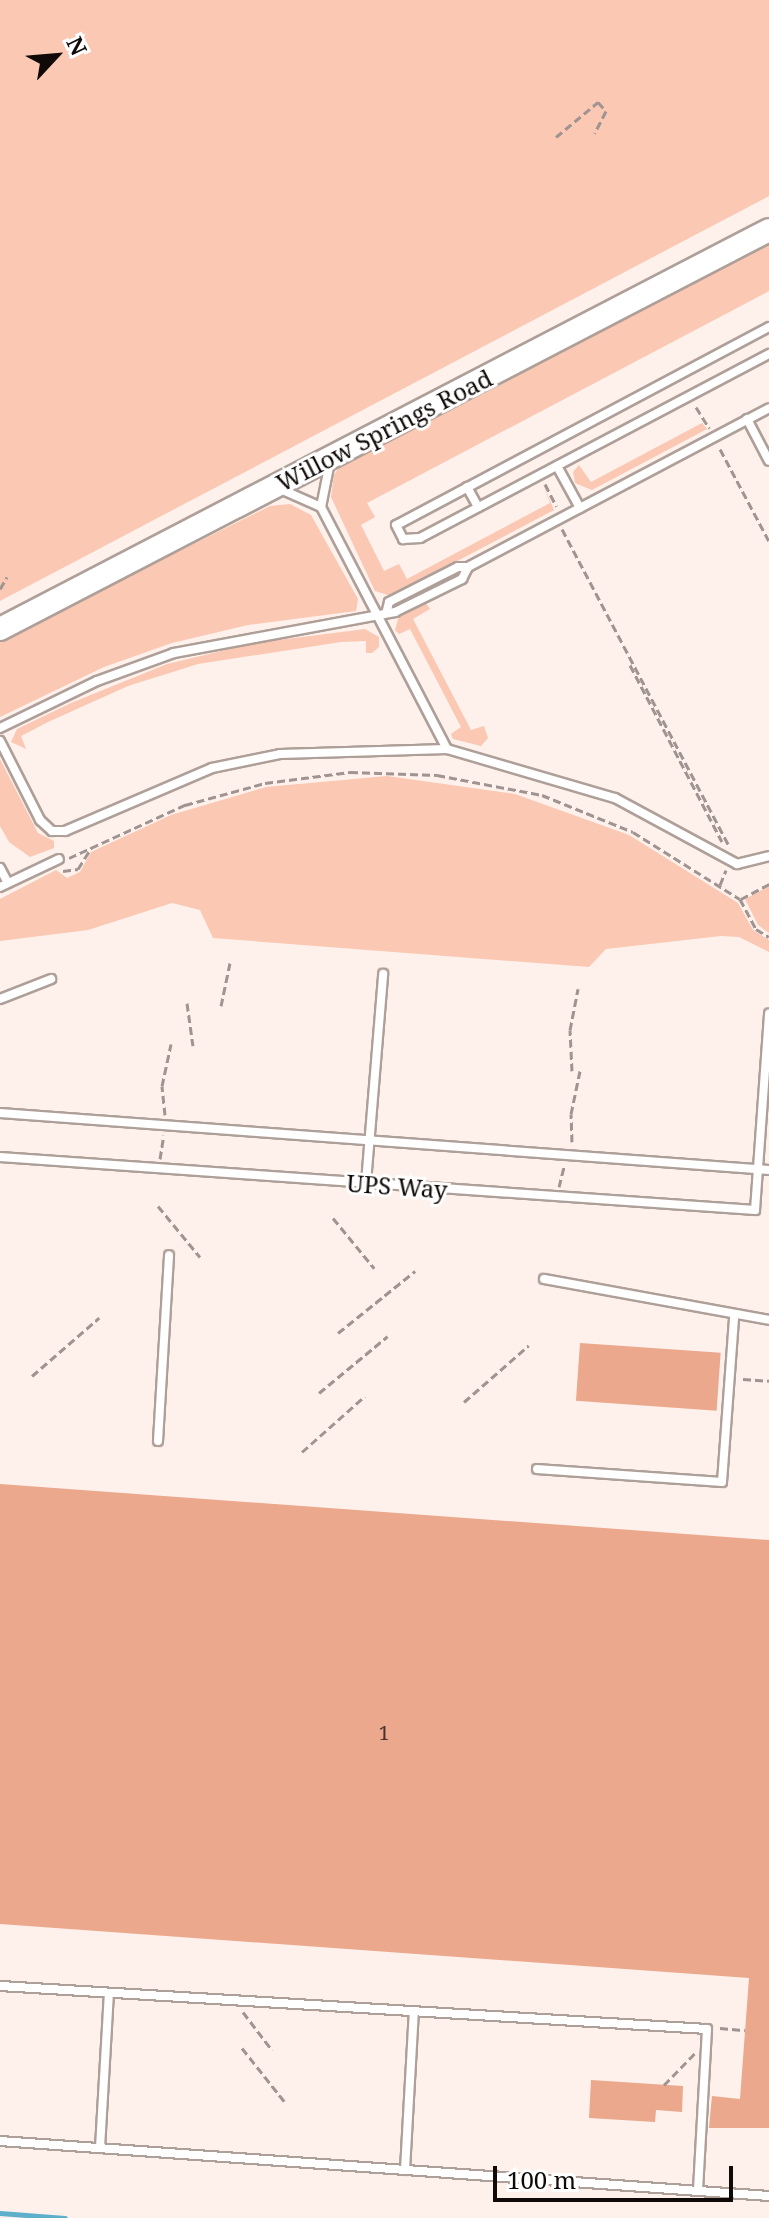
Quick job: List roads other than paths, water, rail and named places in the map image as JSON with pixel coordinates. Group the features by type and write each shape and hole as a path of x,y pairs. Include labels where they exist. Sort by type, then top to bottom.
{"main road":[{"name":"Willow Springs Road","path":"0,629 769,230"}],"lane":[{"path":"769,327 396,525 403,539 420,538 769,354"},
{"path":"0,728 97,681 174,653 387,610 395,612 462,579 468,567 769,408"},
{"path":"747,419 769,461"},
{"path":"321,507 331,457"},
{"path":"557,466 580,508"},
{"path":"275,487 321,507 447,749"},
{"path":"467,487 478,507"},
{"path":"0,741 40,820 52,831 65,831 212,768 267,757 335,749 447,749 615,798 728,861 751,864 769,856"},
{"path":"0,868 4,885 59,859"},
{"path":"366,1183 383,974"},
{"path":"0,999 51,979"},
{"name":"UPS Way","path":"0,1157 158,1171 755,1210 769,1013"},
{"name":"UPS Way","path":"0,1113 769,1170"},
{"path":"158,1441 169,1255"},
{"path":"544,1279 734,1317 769,1320"},
{"path":"537,1469 722,1482 734,1317"},
{"path":"0,1986 707,2029 698,2191"},
{"path":"100,2148 109,1993"},
{"path":"405,2170 414,2011"},
{"path":"0,2141 769,2196"}],"waterway":[{"path":"0,2213 65,2218"}]}
